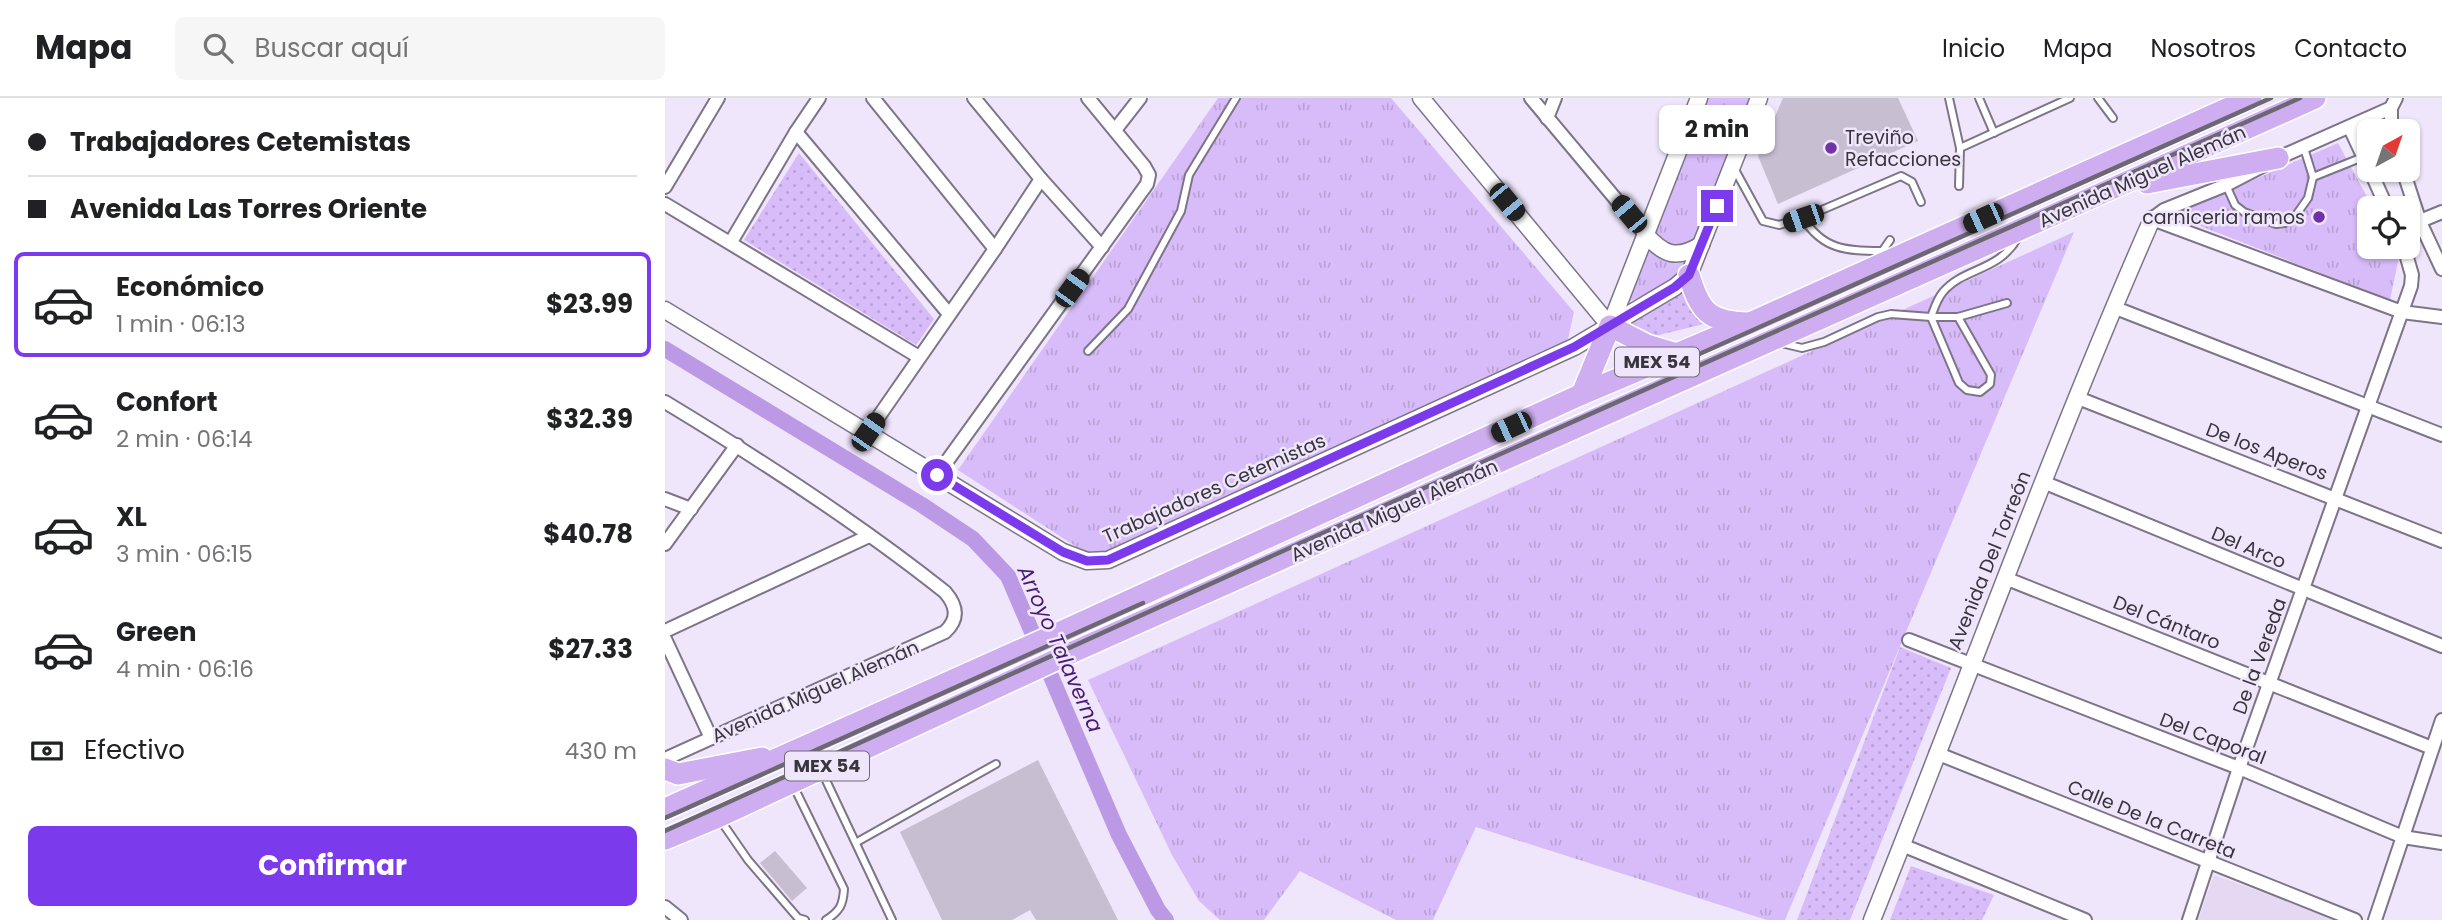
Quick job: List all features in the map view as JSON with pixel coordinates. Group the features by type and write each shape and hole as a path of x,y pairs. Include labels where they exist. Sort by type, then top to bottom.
{"highway":[{"name":"Avenida Miguel Alemán","path":"665,839 1075,651 2315,98"},
{"name":"Avenida Miguel Alemán","path":"665,809 1065,631 1582,394 1750,323 1883,257 2242,101"},
{"path":"2114,189 2278,158"},
{"path":"1689,275 1696,298 1707,313 1731,323 1750,323"},
{"path":"1582,394 1610,326 1647,345 1677,354"},
{"path":"665,769 678,774 763,757 778,759"}],"street":[{"path":"665,187 718,98"},
{"path":"731,242 819,98"},
{"path":"873,98 995,249"},
{"path":"974,98 1041,179 1103,247"},
{"path":"937,475 1147,184 1149,175 1144,166 1088,98"},
{"path":"1115,130 1140,98"},
{"path":"1421,98 1610,326 1699,98"},
{"path":"1531,98 1656,246 1678,255 1688,253 1701,245"},
{"path":"1547,118 1555,98"},
{"path":"1689,275 1759,98"},
{"path":"2152,219 2164,210 2226,185 2278,158 2350,128 2394,103"},
{"path":"2350,128 2357,142"},
{"path":"796,132 949,314"},
{"path":"868,432 1041,179"},
{"path":"665,204 919,358"},
{"path":"2420,221 2442,212"},
{"path":"2152,219 2402,312 2442,317"},
{"name":"Avenida Del Torreón","path":"1872,920 2043,482 2113,307 2152,219"},
{"path":"2420,234 2442,269"},
{"name":"De la Vereda","path":"2189,920 2239,768 2402,312 2412,275 2407,259"},
{"name":"Trabajadores Cetemistas","path":"665,310 1063,552 1087,561 1108,560 1550,358 1658,298 1689,275"},
{"path":"2113,307 2442,435"},
{"name":"De los Aperos","path":"2078,398 2442,541"},
{"path":"665,402 737,446 869,536"},
{"path":"665,544 737,446"},
{"name":"Del Arco","path":"2043,482 2442,646"},
{"path":"665,499 691,509"},
{"path":"665,631 869,536"},
{"name":"Avenida Miguel Alemán","path":"665,759 945,632 952,626 955,614 952,600 945,592 869,536"},
{"name":"Del Cántaro","path":"2005,578 2432,748"},
{"path":"665,639 711,738"},
{"name":"Del Caporal","path":"1909,640 2239,768 2403,837 2442,843"},
{"path":"2375,920 2442,720"},
{"name":"Calle De la Carreta","path":"1936,753 2355,920"},
{"path":"1902,845 2085,920"}],"lane":[{"path":"1088,351 1128,309 1181,211 1189,175 1236,98"},
{"path":"1949,98 1960,148 1959,186"},
{"path":"1979,98 1994,133"},
{"path":"1960,148 2070,98"},
{"path":"2098,98 2113,118"},
{"path":"2226,185 2235,205 2244,212 2276,224 2294,218 2308,198 2313,177 2304,148"},
{"path":"2313,177 2357,159"},
{"path":"1733,167 1757,214 1763,221 1779,225 1803,218 1901,176 1912,182 1921,202"},
{"path":"1803,218 1817,237 1826,243 1853,251 1883,257 1890,240"},
{"path":"1958,317 1991,375 1990,384 1980,392 1967,390 1959,383 1931,317 1942,293 1956,281 1997,261 2011,249 2023,229"},
{"path":"1770,341 1802,348 1824,342 1878,317 1891,314 1958,317 2007,303"},
{"path":"856,842 996,764"},
{"path":"820,769 892,920"},
{"path":"791,782 844,889 843,904 836,914 826,920"},
{"path":"718,817 748,860 798,918 806,920"}],"shaded area":[{"path":"2214,875 2338,920 2198,920"}],"green space":[{"path":"1218,98 1391,98 1574,312 1568,339 1092,557 958,470"},
{"path":"1706,98 1752,98 1694,246 1673,249 1661,240 1655,230"},
{"path":"2338,143 2367,196 2357,196 2357,259 2399,259 2390,300 2172,215"},
{"path":"799,153 934,319 916,345 744,240"},
{"path":"2074,232 1785,920 1767,920 1476,827 1433,920 1396,920 1300,871 1264,920 1220,920 1199,901 1172,855 1088,680"},
{"path":"1648,249 1666,261 1688,262 1683,274 1626,303"},
{"path":"1683,287 1687,304 1708,323 1655,336 1621,324"},
{"path":"1900,647 1951,668 1850,920 1797,920"},
{"path":"1911,866 1994,895 1982,920 1890,920"}],"building":[{"name":"Treviño Refacciones","path":"1783,98 1898,98 1918,141 1778,204 1758,156"},
{"path":"1038,760 1118,920 1036,920 1030,910 1012,920 942,920 900,832"},
{"path":"775,851 807,888 792,901 760,863"}],"waterway":[{"name":"Arroyo Talaverna","path":"665,349 922,505 973,539 1008,576 1119,835 1158,910 1166,920"}],"railway":[{"path":"1686,360 2271,98"},
{"path":"665,831 1305,541 2300,98"},
{"path":"665,818 1143,603"}],"place":[{"name":"Treviño Refacciones","path":"1831,148"},
{"name":"carniceria ramos","path":"2319,217"}],"route":[{"path":"937,475 1063,552 1087,561 1108,560 1574,347 1658,298 1689,275 1717,206"}]}
